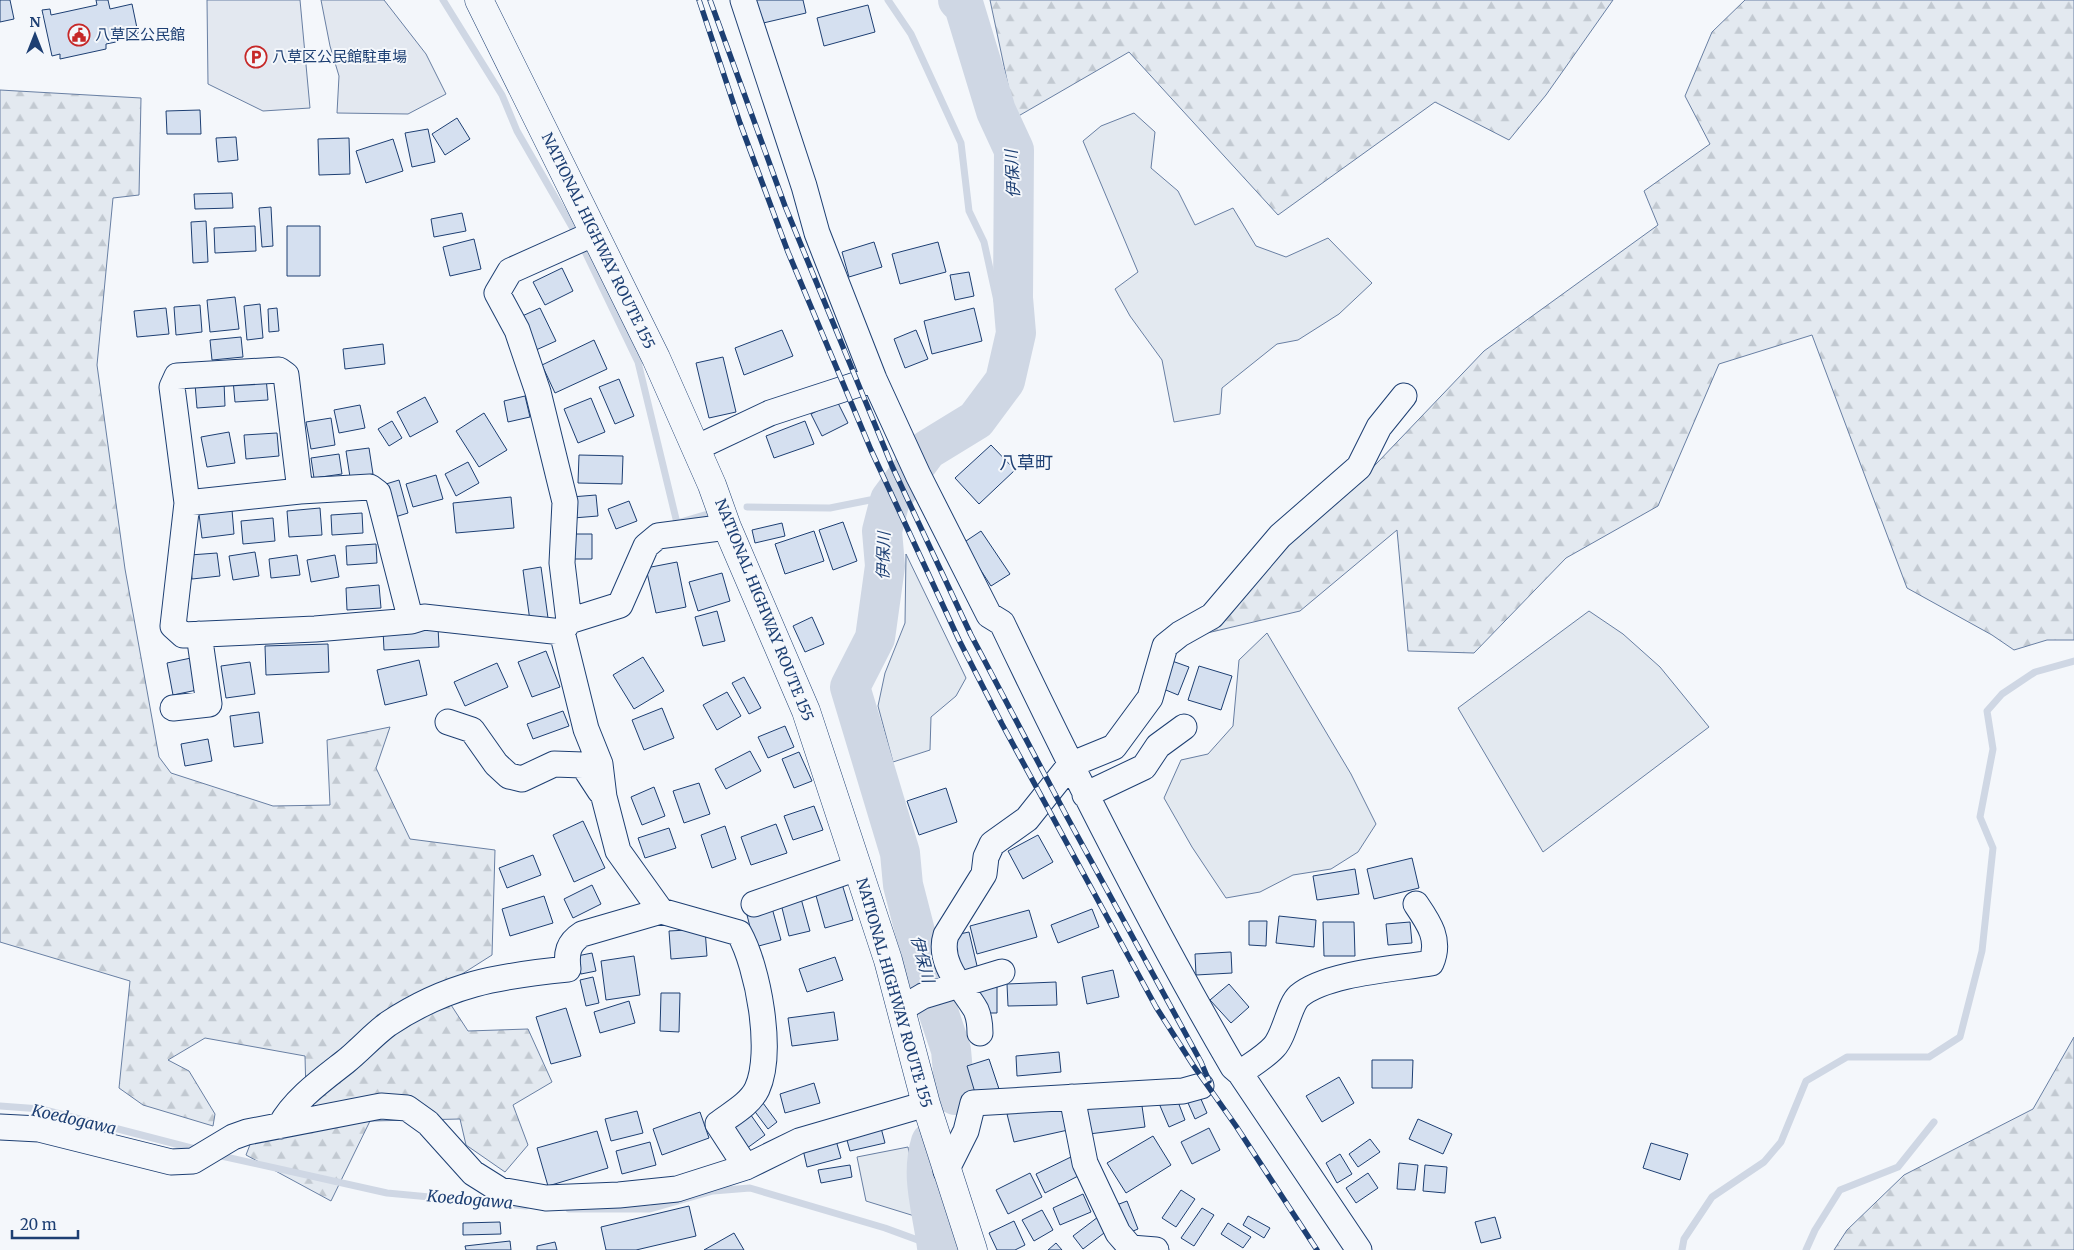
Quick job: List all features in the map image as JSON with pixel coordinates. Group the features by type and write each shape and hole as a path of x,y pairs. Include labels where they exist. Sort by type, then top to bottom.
{"highway":[{"name":"NATIONAL HIGHWAY ROUTE 155","path":"479,0 582,239 656,358 696,448 727,527 806,711 888,960 931,995 926,1104 973,1250"}],"street":[{"path":"743,0 804,186 817,232 874,379 918,475 989,615 1002,623 1085,795 1198,1007 1233,1067 1240,1073 1359,1250"},
{"path":"582,239 510,271 497,292 517,330 538,392 565,502 562,563 566,627 586,729 600,764 604,797 618,851 661,912"},
{"path":"300,490 286,375 279,370 177,376 172,387 187,503 173,626 183,635 315,629 412,621 424,617 566,627 620,606 646,546 658,536 727,527"},
{"path":"696,448 770,413 874,379"},
{"path":"931,995 946,935 984,874 986,856 992,844 1027,819 1070,765 1114,748 1150,698 1165,646 1180,634 1212,616 1280,536 1359,467 1379,427 1404,396"},
{"path":"187,503 300,490 370,486 378,493 412,621"},
{"path":"173,708 209,704 199,634"},
{"path":"448,722 472,730 496,764 508,776 522,779 554,764 583,765 604,797"},
{"path":"1085,795 1144,766 1158,746 1184,727"},
{"path":"754,904 858,868"},
{"path":"1240,1073 1274,1047 1284,1030 1297,998 1316,986 1337,979 1431,963 1436,952 1432,928 1416,904"},
{"path":"280,1126 306,1094 387,1025 441,995 480,981 510,974 568,969 566,958 574,939 582,934 661,912 739,933 749,951 764,1030 762,1072 758,1088 751,1099 718,1124 746,1167"},
{"path":"931,995 1002,972"},
{"path":"931,995 976,1011 980,1033"},
{"path":"946,1171 966,1131 974,1103 1183,1091 1201,1086"},
{"path":"1072,1097 1085,1163 1118,1233 1131,1248 1156,1250"},
{"path":"0,1127 40,1129 171,1162 193,1161 247,1132 380,1106 407,1108 428,1123 473,1173 500,1190 546,1198 619,1195 678,1189 746,1167 799,1141 926,1104"}],"green space":[{"path":"990,0 1613,0 1546,95 1509,140 1435,102 1278,215 1129,52 1015,118"},
{"path":"1745,0 2074,0 2074,640 2047,640 2014,650 1992,635 1907,588 1812,335 1719,364 1658,506 1566,558 1474,653 1408,651 1397,530 1300,611 1203,634 1302,529 1356,485 1484,351 1658,225 1644,191 1710,144 1685,96 1712,32"},
{"path":"0,90 141,98 139,195 113,198 97,365 125,569 159,757 171,773 273,806 330,805 327,740 390,727 376,768 410,839 495,850 492,955 440,988 468,1031 528,1029 552,1082 513,1105 528,1145 505,1172 466,1145 460,1119 370,1121 331,1201 246,1155 251,1142 307,1132 305,1056 205,1038 168,1060 189,1071 215,1114 213,1126 143,1105 119,1088 130,981 0,942"},
{"path":"1134,113 1155,132 1151,168 1178,191 1195,225 1233,208 1256,246 1286,257 1328,238 1372,283 1339,314 1298,340 1277,344 1222,388 1220,414 1174,422 1162,360 1130,316 1115,289 1138,272 1083,141 1101,126"},
{"path":"906,554 966,678 956,696 931,717 930,750 893,762 878,706 885,673 905,623"},
{"path":"1589,611 1623,634 1660,667 1709,727 1543,852 1458,708"},
{"path":"1267,633 1351,774 1376,824 1358,852 1331,869 1293,875 1260,892 1226,898 1192,847 1164,798 1181,760 1208,754 1233,726 1239,660"},
{"path":"2074,1037 2074,1250 1834,1250 1847,1230 1904,1175 2033,1109"},
{"path":"908,1147 921,1218 866,1201 857,1157"}],"shaded area":[{"name":"八草区公民館駐車場","path":"207,0 300,0 310,108 263,111 208,84"},
{"path":"321,0 384,0 426,54 446,94 408,114 337,113 339,76 330,46"}],"building":[{"path":"0,0 10,0 14,19 0,22"},
{"path":"96,0 108,0 110,9 132,4 138,33 115,37 116,42 106,44 106,49 60,59 60,54 52,56 42,10 50,9 51,15 97,5"},
{"path":"753,0 803,0 806,13 759,24"},
{"path":"868,5 875,32 824,46 817,18"},
{"path":"200,110 201,134 167,134 166,111"},
{"path":"457,118 470,139 445,155 432,134"},
{"path":"428,129 435,162 412,167 405,133"},
{"path":"236,137 238,160 218,162 216,138"},
{"path":"349,138 350,174 319,175 318,139"},
{"path":"393,139 403,171 366,183 356,151"},
{"path":"232,193 233,208 195,209 194,194"},
{"path":"271,207 273,246 262,247 259,208"},
{"path":"462,213 466,231 434,237 431,219"},
{"path":"206,221 208,262 193,263 191,222"},
{"path":"255,226 256,251 215,253 214,228"},
{"path":"287,226 320,226 320,276 287,276"},
{"path":"474,239 481,269 450,276 443,247"},
{"path":"874,242 882,267 849,277 842,252"},
{"path":"938,242 946,272 900,284 892,254"},
{"path":"562,268 573,291 545,305 533,282"},
{"path":"969,272 974,296 955,300 950,275"},
{"path":"235,297 239,329 210,332 207,300"},
{"path":"260,304 263,338 247,340 244,306"},
{"path":"200,305 202,332 176,335 174,307"},
{"path":"166,308 169,334 137,337 134,311"},
{"path":"277,308 279,331 269,332 268,309"},
{"path":"540,308 556,341 536,350 520,317"},
{"path":"974,308 982,341 932,354 924,321"},
{"path":"782,330 793,356 744,375 735,348"},
{"path":"916,330 928,359 905,368 894,339"},
{"path":"241,337 243,357 212,360 210,340"},
{"path":"594,340 607,369 555,393 542,365"},
{"path":"383,344 385,364 345,369 343,349"},
{"path":"723,357 736,412 709,418 696,363"},
{"path":"266,377 268,400 235,402 233,380"},
{"path":"619,379 634,416 615,424 599,387"},
{"path":"224,382 225,406 197,408 195,384"},
{"path":"525,396 530,417 508,422 504,401"},
{"path":"425,397 438,422 410,437 397,412"},
{"path":"591,398 605,432 578,443 564,409"},
{"path":"837,401 848,423 822,436 811,414"},
{"path":"360,405 365,428 339,433 334,410"},
{"path":"484,413 507,450 479,467 456,431"},
{"path":"331,418 335,445 311,449 306,422"},
{"path":"392,421 402,438 389,446 378,429"},
{"path":"805,421 814,444 774,458 766,436"},
{"path":"229,432 235,463 207,467 201,437"},
{"path":"277,433 279,456 246,459 244,435"},
{"path":"991,445 1015,470 979,504 955,478"},
{"path":"369,448 373,474 350,477 346,451"},
{"path":"339,454 342,474 314,478 311,458"},
{"path":"579,455 623,456 622,484 578,483"},
{"path":"468,462 479,483 456,496 445,474"},
{"path":"436,475 443,499 413,507 406,484"},
{"path":"399,480 408,513 395,517 386,484"},
{"path":"596,495 598,516 573,518 571,497"},
{"path":"511,497 514,528 456,533 453,503"},
{"path":"629,501 637,521 616,529 608,509"},
{"path":"320,508 322,535 289,537 287,511"},
{"path":"232,510 234,534 202,538 199,514"},
{"path":"362,513 363,533 332,535 331,515"},
{"path":"273,518 275,541 243,544 241,521"},
{"path":"843,522 857,561 833,570 819,530"},
{"path":"782,523 785,536 755,543 752,530"},
{"path":"814,531 824,561 785,574 775,544"},
{"path":"981,531 1010,574 991,586 963,543"},
{"path":"570,534 592,534 592,559 570,559"},
{"path":"376,544 377,563 347,565 346,546"},
{"path":"255,552 259,576 233,580 229,556"},
{"path":"217,553 220,576 192,579 190,555"},
{"path":"297,555 300,575 271,578 269,559"},
{"path":"335,555 339,577 311,582 307,560"},
{"path":"677,562 686,607 656,613 646,568"},
{"path":"541,567 548,618 530,621 523,570"},
{"path":"722,573 730,601 698,611 689,582"},
{"path":"379,585 381,608 347,610 346,588"},
{"path":"717,611 725,641 703,646 695,617"},
{"path":"812,617 824,644 805,652 793,626"},
{"path":"438,627 439,647 384,650 383,630"},
{"path":"328,644 329,672 266,675 265,646"},
{"path":"546,651 560,687 532,697 518,662"},
{"path":"643,657 664,691 634,709 613,675"},
{"path":"191,658 197,690 173,695 167,663"},
{"path":"419,660 427,695 385,705 377,670"},
{"path":"1172,661 1189,667 1178,695 1161,688"},
{"path":"250,662 255,694 226,698 221,666"},
{"path":"497,663 508,687 465,706 454,682"},
{"path":"1199,666 1232,676 1221,710 1188,700"},
{"path":"744,677 761,708 749,714 732,683"},
{"path":"727,692 741,716 717,730 703,705"},
{"path":"662,708 674,738 644,750 632,720"},
{"path":"563,711 569,726 533,739 527,724"},
{"path":"259,712 263,743 234,747 230,716"},
{"path":"785,726 794,747 768,758 758,737"},
{"path":"208,739 212,761 185,766 181,744"},
{"path":"750,751 761,771 726,789 715,769"},
{"path":"799,752 812,781 794,788 782,759"},
{"path":"699,783 710,814 684,823 673,791"},
{"path":"654,787 665,816 642,825 631,797"},
{"path":"946,788 957,822 919,835 907,801"},
{"path":"814,806 823,830 793,840 784,816"},
{"path":"583,821 605,868 574,882 553,835"},
{"path":"776,824 787,853 751,865 741,837"},
{"path":"725,826 736,859 712,868 701,835"},
{"path":"669,828 676,848 645,858 638,838"},
{"path":"1038,835 1053,862 1023,879 1008,851"},
{"path":"533,855 541,875 507,888 499,868"},
{"path":"1412,858 1419,888 1374,899 1367,869"},
{"path":"1355,869 1359,894 1317,900 1313,876"},
{"path":"842,884 853,920 825,928 815,892"},
{"path":"592,885 601,904 573,918 564,899"},
{"path":"800,895 810,931 789,936 780,900"},
{"path":"544,896 553,923 510,936 502,909"},
{"path":"772,908 781,940 755,947 747,915"},
{"path":"1092,909 1099,927 1058,943 1051,925"},
{"path":"1029,910 1037,937 977,954 970,926"},
{"path":"1279,916 1316,920 1314,947 1276,943"},
{"path":"1249,921 1267,921 1266,946 1249,945"},
{"path":"1323,922 1354,922 1355,956 1324,956"},
{"path":"1410,922 1412,943 1388,945 1386,924"},
{"path":"705,929 707,956 671,959 669,931"},
{"path":"969,932 978,970 959,974 950,936"},
{"path":"1231,952 1232,973 1196,975 1195,954"},
{"path":"592,953 596,971 581,974 577,956"},
{"path":"634,956 640,995 606,1000 601,961"},
{"path":"835,957 843,980 807,992 799,969"},
{"path":"1113,970 1119,997 1087,1004 1082,977"},
{"path":"593,977 599,1003 586,1006 580,980"},
{"path":"1056,982 1057,1005 1008,1006 1007,984"},
{"path":"1229,984 1249,1007 1231,1023 1210,1000"},
{"path":"980,986 997,986 997,1013 980,1013"},
{"path":"661,993 680,993 679,1032 660,1031"},
{"path":"629,1001 635,1023 600,1033 594,1012"},
{"path":"566,1008 581,1056 551,1064 536,1017"},
{"path":"834,1012 838,1040 792,1046 788,1018"},
{"path":"1059,1052 1061,1072 1017,1076 1016,1056"},
{"path":"989,1059 999,1089 976,1096 967,1066"},
{"path":"1372,1060 1413,1060 1412,1088 1372,1088"},
{"path":"1339,1077 1354,1103 1322,1122 1306,1096"},
{"path":"814,1083 820,1103 785,1113 780,1094"},
{"path":"1197,1090 1207,1113 1195,1119 1185,1096"},
{"path":"1175,1094 1185,1120 1169,1127 1158,1101"},
{"path":"1141,1099 1145,1127 1089,1134 1086,1105"},
{"path":"1062,1102 1068,1130 1014,1142 1007,1114"},
{"path":"763,1103 777,1122 768,1129 753,1109"},
{"path":"637,1111 643,1133 611,1141 605,1119"},
{"path":"748,1111 765,1135 739,1154 722,1130"},
{"path":"700,1112 709,1138 662,1155 653,1129"},
{"path":"1418,1119 1452,1134 1443,1154 1409,1139"},
{"path":"880,1124 885,1143 850,1151 845,1133"},
{"path":"1209,1128 1220,1150 1192,1164 1181,1142"},
{"path":"597,1131 608,1168 548,1186 537,1148"},
{"path":"1153,1136 1171,1165 1126,1193 1107,1163"},
{"path":"835,1137 841,1158 807,1167 802,1145"},
{"path":"1370,1139 1380,1152 1358,1167 1349,1154"},
{"path":"650,1142 656,1165 622,1174 616,1151"},
{"path":"1651,1143 1688,1154 1680,1180 1643,1168"},
{"path":"1340,1154 1352,1174 1337,1183 1326,1163"},
{"path":"1073,1156 1082,1174 1045,1193 1036,1174"},
{"path":"1399,1163 1418,1165 1415,1190 1397,1189"},
{"path":"850,1165 852,1177 821,1183 818,1170"},
{"path":"1425,1165 1447,1167 1445,1193 1423,1191"},
{"path":"1030,1173 1042,1197 1008,1214 996,1190"},
{"path":"1368,1173 1378,1188 1356,1203 1346,1188"},
{"path":"1181,1190 1195,1199 1176,1227 1162,1218"},
{"path":"1083,1194 1091,1212 1060,1225 1053,1208"},
{"path":"1127,1201 1138,1229 1126,1234 1114,1206"},
{"path":"689,1206 696,1236 636,1250 606,1250 601,1227"},
{"path":"1202,1208 1214,1215 1194,1246 1181,1238"},
{"path":"1042,1210 1053,1230 1034,1241 1022,1220"},
{"path":"1248,1216 1270,1228 1264,1238 1243,1225"},
{"path":"1098,1217 1108,1230 1083,1249 1073,1236"},
{"path":"1495,1217 1501,1238 1481,1243 1475,1222"},
{"path":"1014,1221 1025,1245 1015,1250 997,1250 989,1233"},
{"path":"500,1222 501,1234 463,1235 463,1223"},
{"path":"1228,1223 1251,1237 1243,1248 1221,1234"},
{"path":"734,1233 744,1250 704,1250"},
{"path":"510,1241 511,1250 466,1250 465,1246"},
{"path":"555,1242 557,1250 537,1250 537,1246"},
{"path":"1056,1243 1062,1250 1048,1250"}],"waterway":[{"path":"443,0 502,95 517,131 579,239 638,362 677,523 711,513"},
{"path":"888,0 911,34 961,143 969,211 984,242 997,301"},
{"name":"伊保川","path":"955,1095 951,1050 927,978 903,885 900,853 850,687 875,638 885,566 882,531 890,500 927,450 976,420 1005,381 1016,333 1013,298 1014,150 996,111 964,6 958,0"},
{"path":"747,507 830,508 870,500 890,500"},
{"path":"1682,1250 1684,1239 1712,1197 1764,1162 1781,1142 1806,1081 1847,1057 1929,1057 1960,1037 1982,951 1993,848 1980,817 1993,749 1987,711 2002,694 2035,672 2074,661"},
{"name":"Koedogawa","path":"0,1106 41,1109 199,1150"},
{"path":"1806,1250 1815,1230 1840,1190 1898,1167 1934,1122"},
{"name":"伊保川","path":"931,1142 927,1168 928,1195 937,1247 940,1250"},
{"name":"Koedogawa","path":"217,1155 387,1193 526,1206"},
{"name":"Koedogawa","path":"569,1209 650,1209 713,1191 750,1188 885,1228 937,1247"}],"railway":[{"path":"699,0 740,123 788,252 871,450 959,640 1002,724 1156,1007 1317,1250"},
{"path":"710,0 785,206 892,466 971,635 1066,815 1201,1062 1209,1081"}],"place":[{"name":"八草区公民館","path":"79,35"},
{"name":"八草区公民館駐車場","path":"256,57"}],"district":[{"name":"八草町","path":"1026,463"}]}
